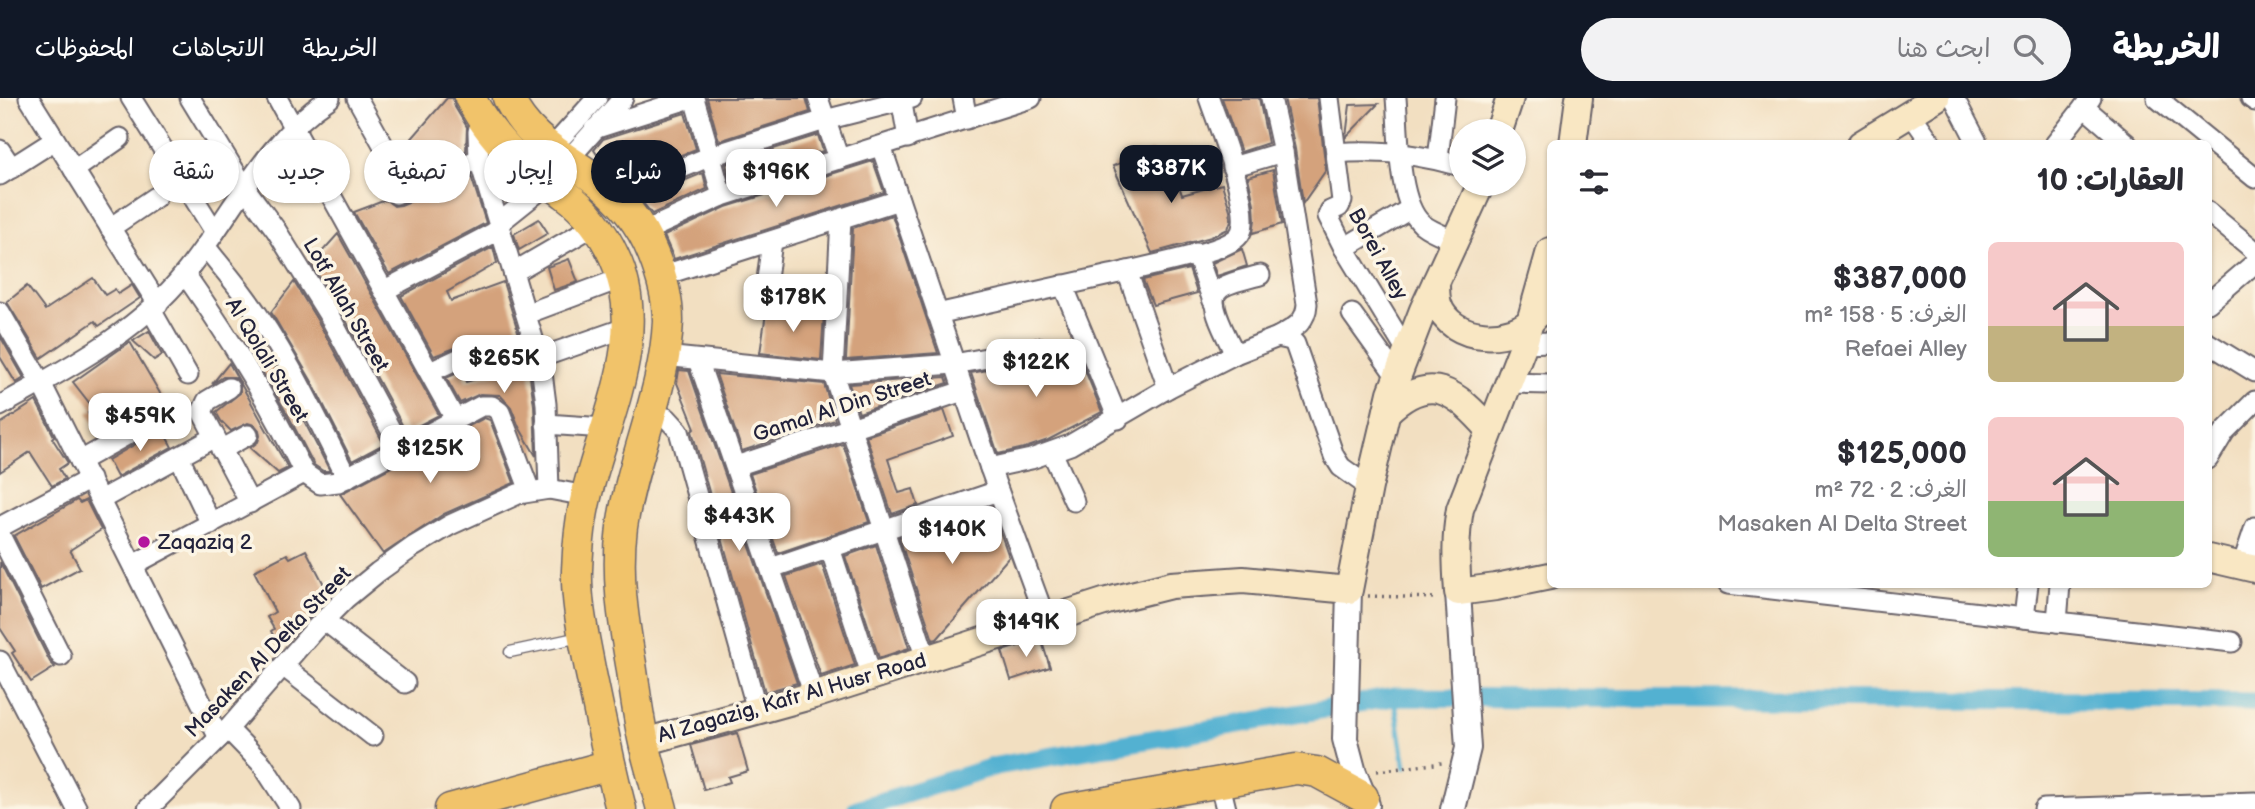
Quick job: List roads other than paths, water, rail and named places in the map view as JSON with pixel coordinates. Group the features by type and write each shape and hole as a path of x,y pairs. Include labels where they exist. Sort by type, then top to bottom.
{"main road":[{"path":"508,98 515,112 537,140"},
{"path":"1503,119 1510,98"},
{"path":"1574,140 1579,98"},
{"path":"1871,140 1908,106 1936,98"},
{"path":"475,108 498,140"},
{"path":"1348,597 1369,487 1397,377 1406,350 1476,196"},
{"path":"577,198 615,257 628,304 627,350 586,496 577,573 584,636 620,807"},
{"path":"620,203 643,232 661,276 668,319 664,356 627,504 621,544 620,579 622,610 644,742 660,802"},
{"path":"1547,262 1527,333 1460,509 1456,532 1458,600 1496,587 1547,577"},
{"path":"1436,282 1438,305 1452,323 1469,332 1490,336 1512,332 1527,333"},
{"path":"1527,333 1547,303"},
{"path":"1387,412 1410,394 1430,389 1448,392 1462,400 1490,430"},
{"path":"586,496 627,504"},
{"path":"579,540 621,544"},
{"path":"2212,559 2248,568"},
{"name":"Al Zagazig, Kafr Al Husr Road","path":"644,742 814,695 1135,593 1207,581 1243,580 1348,597"},
{"path":"450,809 610,765"},
{"path":"1066,809 1223,795 1285,769 1307,770 1362,793"}],"street":[{"path":"131,98 210,239 284,357 347,478"},
{"name":"Lotf Allah Street","path":"190,98 245,188 290,252 330,317 401,449"},
{"path":"277,98 455,419"},
{"path":"0,406 108,344 154,307 185,274 268,155 294,126 330,98"},
{"path":"357,98 380,140"},
{"path":"570,140 597,98"},
{"path":"577,144 623,98"},
{"path":"594,129 693,98 722,196"},
{"path":"818,98 839,159"},
{"path":"963,98 967,120"},
{"path":"937,314 1127,271 1215,249 1233,241 1241,233 1243,209 1209,98"},
{"path":"990,468 1070,445 1168,388 1235,354 1278,337 1301,323 1307,311 1307,304 1283,152 1271,98"},
{"name":"Borei Alley","path":"1329,98 1342,201 1328,216 1344,248 1406,350"},
{"path":"1396,98 1404,189 1410,209 1422,224 1456,241"},
{"path":"1438,159 1445,98"},
{"path":"1954,98 1976,140"},
{"path":"2157,98 2208,140"},
{"path":"686,166 825,120 905,99 908,138"},
{"path":"643,232 722,196 967,120 1025,99"},
{"path":"37,101 55,140 110,228 188,374"},
{"path":"2058,140 2087,103 2123,140"},
{"path":"1908,106 1929,140"},
{"path":"475,108 479,159 539,358 544,385 547,424 539,490"},
{"path":"74,170 120,138"},
{"path":"0,150 6,172 55,140"},
{"path":"2212,143 2255,178"},
{"path":"881,146 963,391 1046,621"},
{"path":"1232,167 1283,152"},
{"path":"1336,153 1401,152 1449,162"},
{"path":"470,163 479,159"},
{"path":"661,276 900,200"},
{"path":"110,228 149,202"},
{"path":"385,290 500,226 520,203"},
{"path":"1344,248 1410,209"},
{"path":"2212,215 2255,251"},
{"path":"841,219 833,373 926,659"},
{"path":"514,272 595,225"},
{"path":"766,287 772,241"},
{"path":"1196,253 1235,354"},
{"path":"2212,299 2255,263"},
{"path":"1127,271 1168,388"},
{"name":"Al Qolali Street","path":"185,274 250,370 304,473"},
{"path":"1213,301 1220,288 1260,275"},
{"path":"526,314 621,278"},
{"path":"2212,278 2224,287"},
{"path":"1063,285 1118,419"},
{"path":"0,312 41,383 133,565 223,733 262,764 291,809"},
{"path":"1352,314 1397,377"},
{"path":"539,358 628,327"},
{"path":"1527,333 1547,341"},
{"path":"1278,337 1291,340 1295,344 1334,456 1342,467 1369,487"},
{"path":"2212,346 2255,372"},
{"path":"664,356 833,373 954,364 1041,348"},
{"path":"430,372 460,358"},
{"path":"698,360 814,695"},
{"path":"1508,383 1547,384"},
{"path":"229,388 207,401 202,408 250,503"},
{"name":"Gamal Al Din Street","path":"736,466 963,391"},
{"path":"2212,445 2255,401"},
{"path":"133,565 304,473 314,481 326,485 347,478 481,406 492,406 500,412 539,490"},
{"path":"80,461 170,411"},
{"path":"650,414 667,418 679,431 757,710"},
{"path":"547,424 605,428"},
{"path":"100,500 179,457 248,435"},
{"path":"1052,452 1073,501"},
{"path":"179,457 211,524"},
{"path":"0,527 90,480"},
{"path":"539,490 586,496"},
{"name":"Masaken Al Delta Street","path":"148,809 223,733 324,620 377,572 450,525 479,511 539,490"},
{"path":"771,568 998,491"},
{"path":"2248,568 2255,527"},
{"path":"0,536 61,656"},
{"path":"830,548 872,677"},
{"path":"1763,588 2232,642"},
{"path":"2024,618 2028,588"},
{"path":"2057,622 2060,588"},
{"path":"1348,597 1345,739 1362,793"},
{"path":"1453,809 1467,754 1458,600"},
{"path":"324,620 405,683"},
{"path":"0,661 77,809"},
{"path":"283,666 373,736"},
{"path":"2044,809 2255,802"}],"lane":[{"path":"510,652 584,636"}],"waterway":[{"path":"1394,697 1405,767"},
{"path":"857,809 996,766 1394,697 2255,702"}],"place":[{"name":"Zaqaziq 2","path":"144,542"}]}
